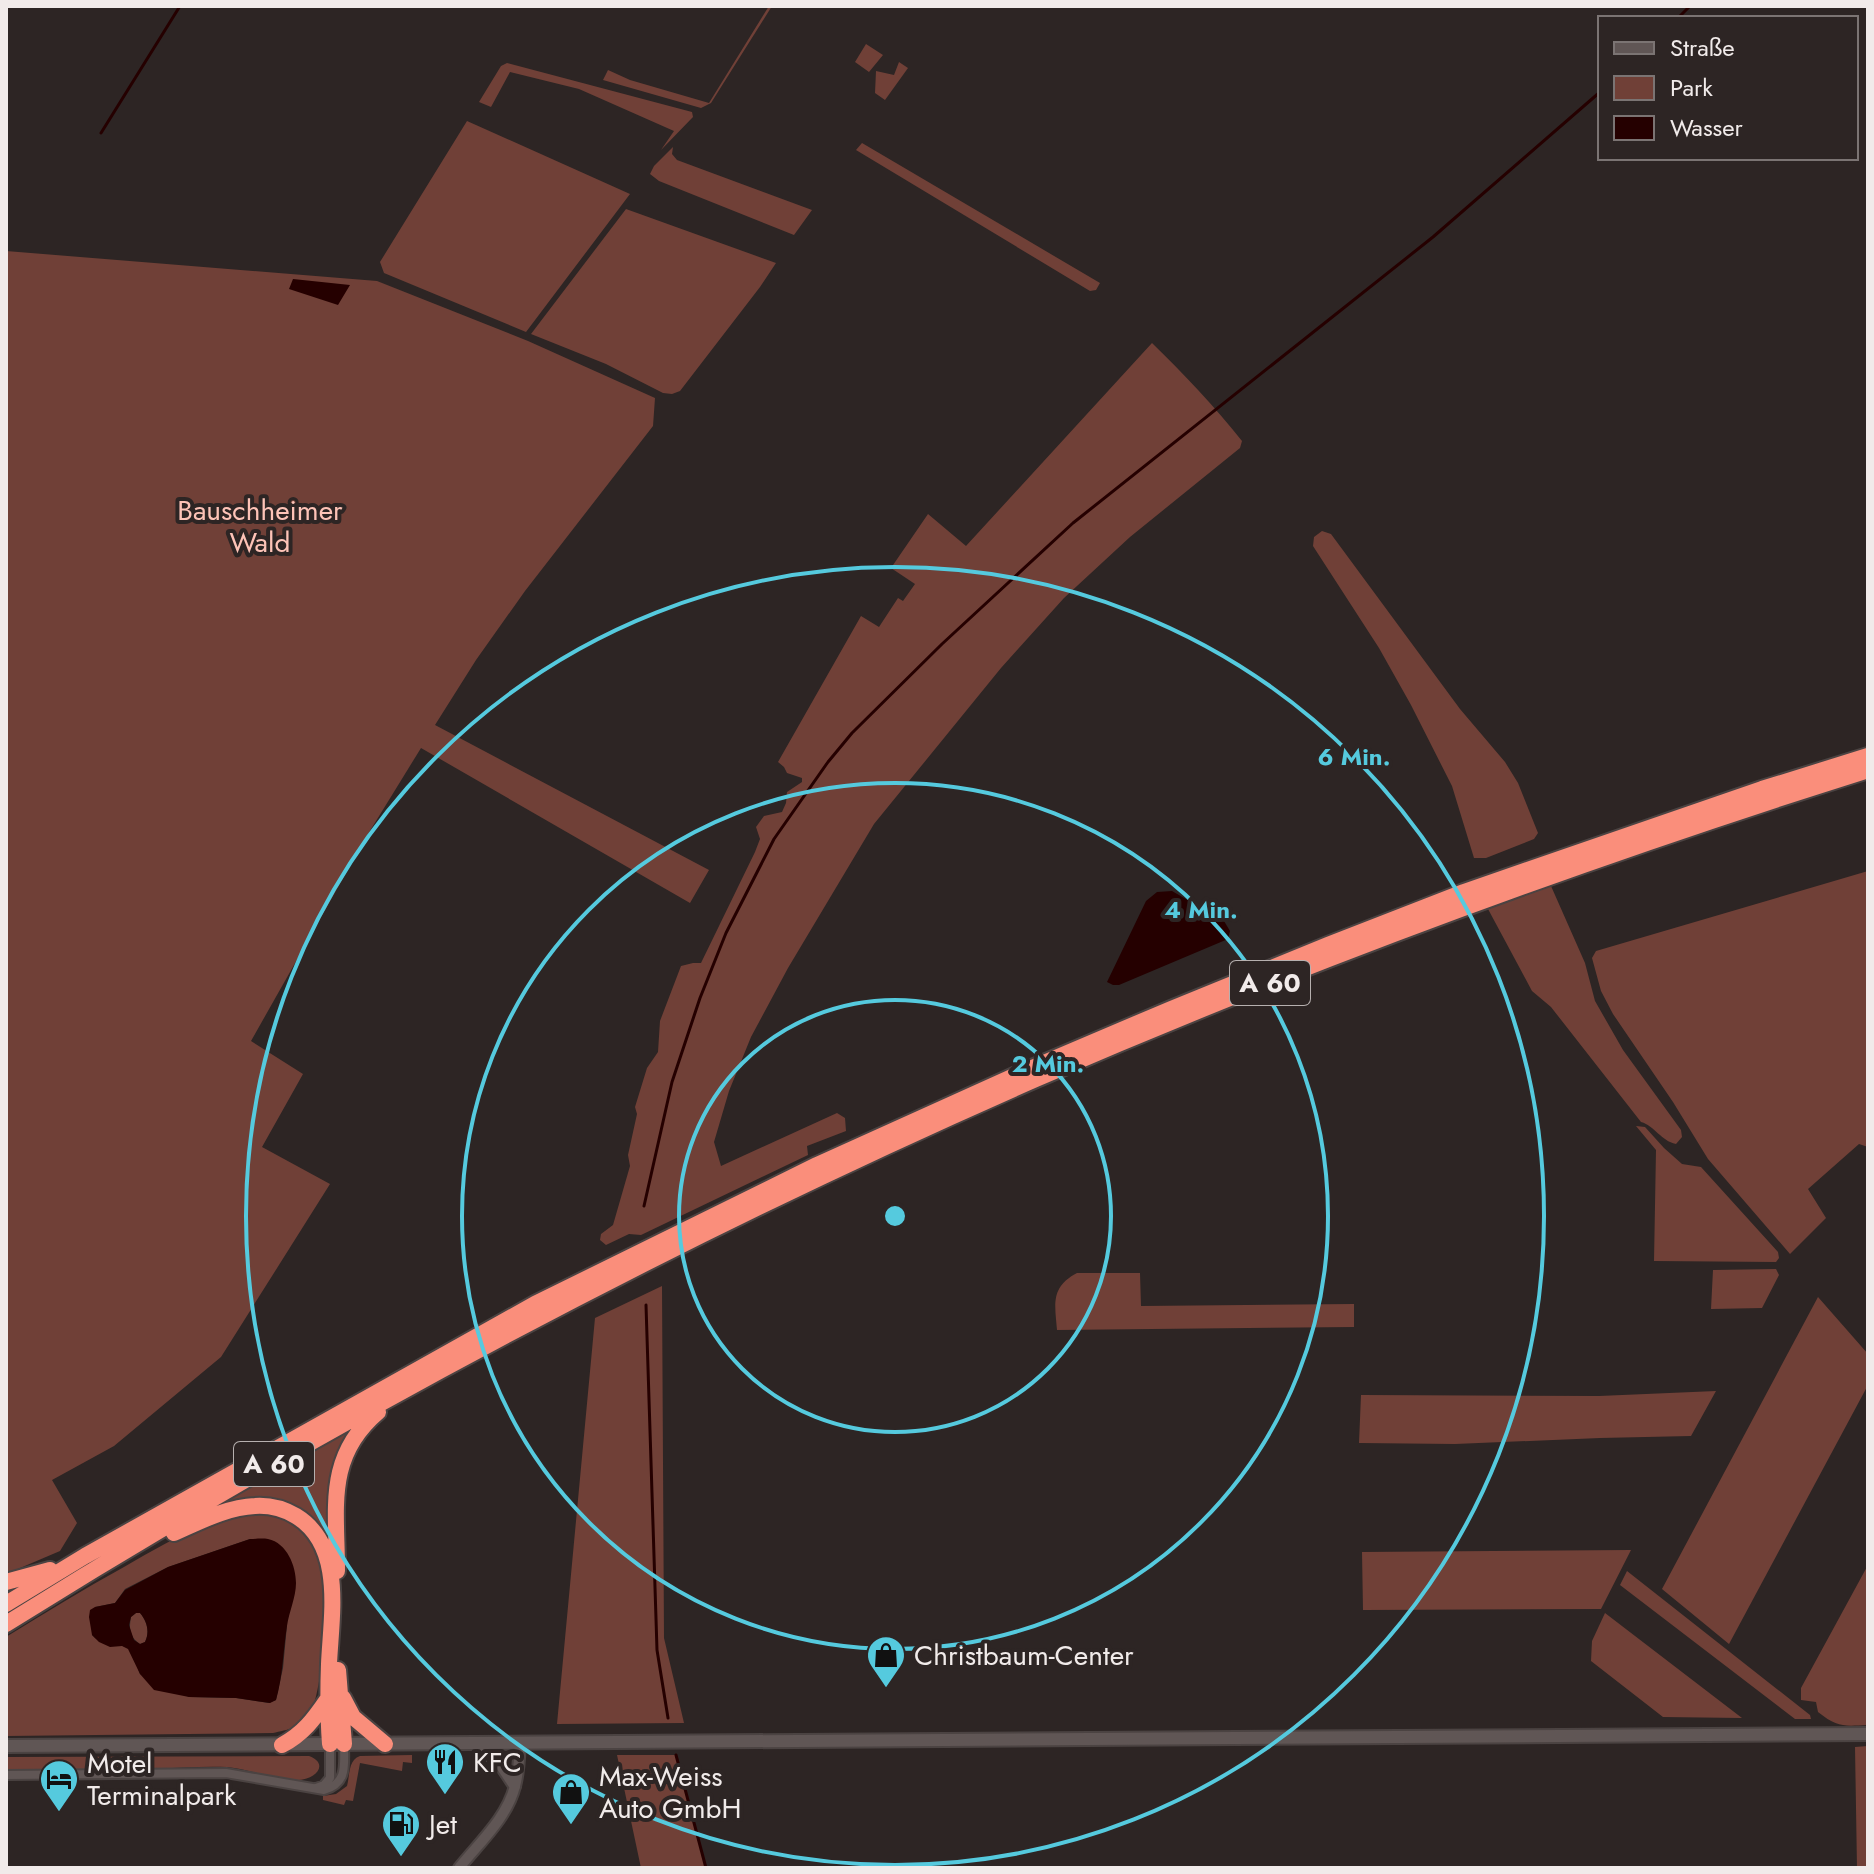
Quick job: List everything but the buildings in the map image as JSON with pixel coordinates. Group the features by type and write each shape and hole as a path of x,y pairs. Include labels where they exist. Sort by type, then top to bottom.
{"highway":[{"name":"A 60","path":"6,1604 85,1556 535,1304 817,1165 935,1111 1171,1009 1464,892 1762,789 1868,756"},
{"name":"A 60","path":"6,1624 303,1447 415,1385 538,1319 809,1183 1037,1079 1321,962 1466,906 1868,770"},
{"path":"282,1745 312,1723 333,1694 337,1657 337,1485 347,1447 358,1431 387,1404 415,1385"},
{"path":"134,1546 159,1540 208,1518 256,1505 292,1513 306,1522 318,1534 329,1561 337,1744"},
{"path":"6,1582 85,1556"},
{"path":"333,1694 353,1717 385,1744"}],"main road":[{"path":"6,1746 1868,1734"}],"street":[{"path":"459,1868 499,1820 512,1797 519,1767 520,1742"},
{"path":"474,1743 499,1763 515,1787"},
{"path":"311,1789 324,1785 330,1778 337,1744"},
{"path":"6,1775 226,1773 311,1789 327,1789 339,1781 344,1767 337,1744"}],"green space":[{"path":"769,6 772,6 711,103 701,108 603,80 608,70 630,80 709,103"},
{"path":"866,44 883,55 869,72 855,62"},
{"path":"899,62 908,68 885,100 875,93 876,71 894,75"},
{"path":"507,63 692,112 693,117 661,150 674,131 579,89 510,72 491,107 479,102 501,66"},
{"path":"467,121 630,194 526,332 384,273 380,262"},
{"path":"862,143 1100,283 1096,290 1090,291 856,150"},
{"path":"673,147 672,154 677,160 812,210 794,235 659,181 650,174"},
{"path":"626,209 776,263 680,391 672,394 663,393 606,364 531,334"},
{"name":"Bauschheimer Wald","path":"6,251 377,281 528,341 655,398 653,426 525,591 435,725 709,870 690,903 421,748 368,834 251,1041 303,1074 262,1147 330,1184 221,1357 114,1446 52,1480 77,1523 60,1551 6,1574"},
{"path":"1152,343 1242,441 1240,448 1130,537 1064,598 1001,668 874,824 788,968 751,1037 729,1091 714,1142 721,1166 837,1113 845,1118 846,1131 807,1146 808,1155 641,1235 629,1234 606,1245 600,1240 601,1234 613,1225 630,1166 628,1155 637,1114 635,1107 647,1068 658,1052 660,1021 681,966 701,963 755,852 760,839 756,827 764,816 782,812 787,792 802,782 802,778 787,773 778,762 861,616 879,627 898,598 903,601 915,584 891,568 928,514 966,546"},
{"path":"1322,531 1331,534 1460,709 1505,762 1518,783 1538,833 1534,839 1486,858 1474,858 1452,786 1411,705 1379,648 1313,546 1314,537"},
{"path":"1868,871 1868,1147 1859,1144 1808,1189 1826,1218 1790,1254 1708,1159 1613,1014 1601,991 1592,958 1596,951"},
{"path":"1551,886 1585,963 1595,1001 1623,1050 1681,1130 1682,1137 1676,1144 1641,1122 1551,1007 1532,991 1488,909"},
{"path":"1636,1126 1645,1127 1682,1164 1701,1167 1778,1252 1776,1262 1654,1261 1656,1150"},
{"path":"1776,1269 1779,1275 1762,1308 1711,1309 1713,1270"},
{"path":"1077,1273 1140,1273 1141,1306 1354,1304 1354,1327 1057,1330 1055,1305 1058,1291 1068,1278"},
{"path":"662,1286 664,1638 684,1723 557,1724 595,1318"},
{"path":"1818,1297 1868,1354 1868,1385 1729,1644 1662,1589"},
{"path":"1716,1391 1691,1436 1455,1444 1359,1443 1361,1395 1599,1396"},
{"path":"367,1417 351,1434 334,1561 303,1513 209,1509"},
{"path":"267,1512 281,1515 305,1532 318,1553 324,1586 322,1658 315,1700 303,1722 273,1733 6,1736 6,1637 175,1539 210,1523","holes":["250,1539 287,1625 276,1700 269,1703 236,1698 189,1697 140,1674 129,1649 103,1643 92,1635 95,1607 115,1603 125,1589 168,1567"]},
{"path":"1631,1550 1601,1609 1363,1610 1362,1552"},
{"path":"1868,1565 1868,1725 1842,1725 1818,1712 1816,1702 1801,1700 1801,1688"},
{"path":"1627,1571 1810,1715 1811,1719 1795,1719 1620,1585"},
{"path":"140,1613 147,1627 145,1642 140,1644 130,1629 131,1617"},
{"path":"1605,1613 1742,1718 1663,1717 1591,1661 1592,1641"},
{"path":"1868,1746 1868,1868 1857,1868 1855,1747"},
{"path":"412,1755 412,1763 403,1762 402,1771 360,1763 353,1801 346,1800 344,1805 323,1800 323,1796 336,1794 347,1786 351,1764 356,1758"},
{"path":"617,1755 676,1755 706,1868 641,1868"},
{"path":"309,1756 319,1763 318,1771 299,1780 227,1767 6,1771 6,1757"}],"water":[{"path":"293,279 350,285 338,305 289,289"},
{"path":"1172,891 1224,921 1230,931 1228,939 1119,985 1107,982 1146,901 1157,892"},
{"path":"250,1539 275,1541 285,1550 296,1576 296,1588 276,1700 270,1703 236,1698 189,1697 154,1690 140,1674 128,1649 110,1647 92,1635 90,1610 115,1603 125,1590 168,1567","holes":["140,1613 147,1631 145,1642 140,1644 134,1640 129,1625 131,1617"]}],"waterway":[{"path":"101,133 180,6"},
{"path":"1680,16 1690,6"},
{"path":"644,1206 672,1082 726,933 774,839 852,733 942,644 1073,523 1433,237 1598,94"},
{"path":"646,1305 657,1650 668,1718"},
{"path":"676,1755 706,1868"}],"place":[{"name":"Christbaum-Center","path":"886,1689"},
{"name":"KFC","path":"445,1796"},
{"name":"Motel Terminalpark","path":"59,1813"},
{"name":"Max-Weiss Auto GmbH","path":"571,1826"},
{"name":"Jet","path":"401,1858"}]}
